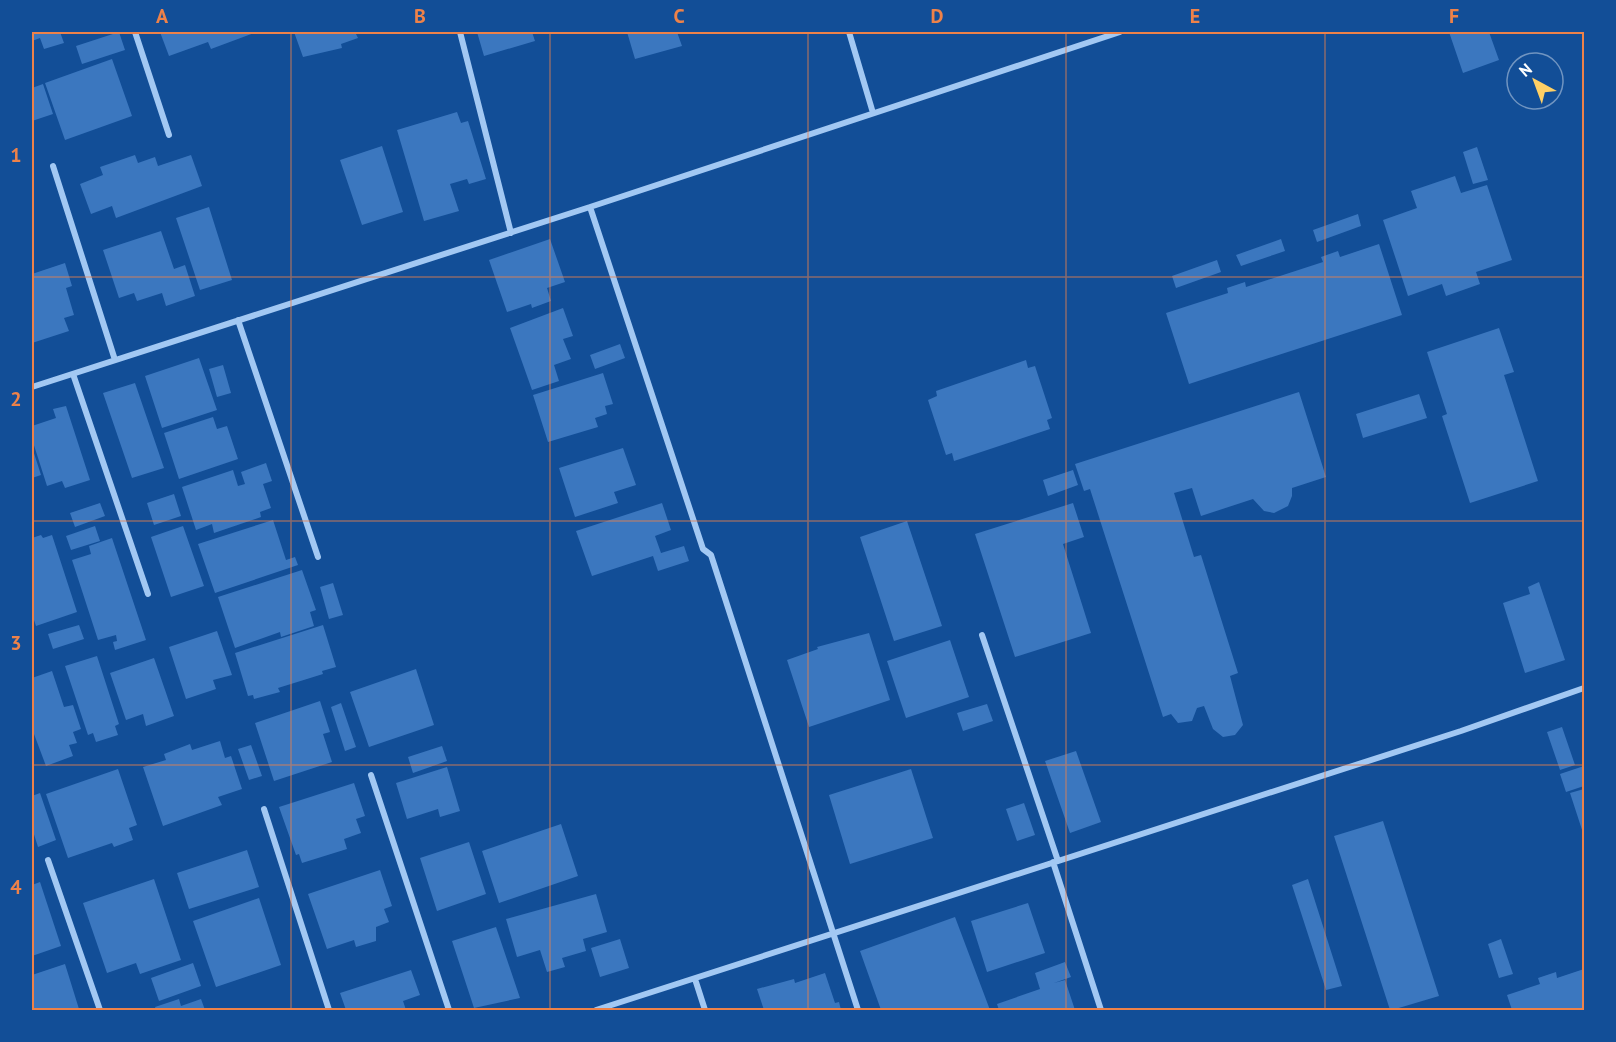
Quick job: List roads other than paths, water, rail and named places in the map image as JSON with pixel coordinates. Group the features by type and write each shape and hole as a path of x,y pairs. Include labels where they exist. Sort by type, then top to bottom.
{"street":[{"path":"135,32 169,135"},
{"path":"460,32 511,233"},
{"path":"849,32 873,113"},
{"path":"32,387 511,233 1120,32"},
{"path":"53,166 116,360"},
{"path":"590,207 703,549 711,555 858,1011"},
{"path":"238,320 318,556"},
{"path":"73,374 148,594"},
{"path":"982,635 1056,862 1101,1011"},
{"path":"596,1011 1450,735 1584,688"},
{"path":"371,775 449,1011"},
{"path":"264,809 329,1011"},
{"path":"48,860 100,1011"},
{"path":"695,979 705,1011"}]}
